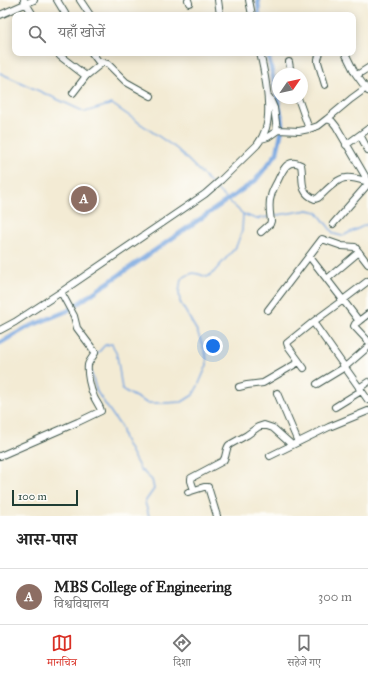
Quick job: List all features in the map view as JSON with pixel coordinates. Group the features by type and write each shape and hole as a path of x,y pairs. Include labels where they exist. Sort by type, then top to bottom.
{"street":[{"path":"0,15 25,2 34,0"},
{"path":"57,0 64,12"},
{"path":"80,0 88,12"},
{"path":"218,0 220,12"},
{"path":"249,0 251,12"},
{"path":"25,2 32,12"},
{"path":"60,56 86,76"},
{"path":"94,56 97,60 110,66 126,82 151,96"},
{"path":"0,330 61,292 205,194 257,145 262,139 267,123 267,94 261,56"},
{"path":"319,56 318,62 325,86"},
{"path":"262,139 278,130 299,131 318,126 351,99 367,90 347,56"},
{"path":"288,62 290,68"},
{"path":"72,93 86,76 102,63"},
{"path":"357,75 368,68"},
{"path":"267,94 274,108 278,130"},
{"path":"300,104 310,129"},
{"path":"327,119 332,121 336,126 368,182"},
{"path":"346,145 368,129"},
{"path":"360,135 368,150"},
{"path":"261,232 270,224 271,221 271,194 283,170 290,164 297,163 301,165 303,188 306,194 315,199 343,178 353,178 368,182"},
{"path":"333,224 368,182"},
{"path":"268,310 322,239 342,246 355,247 359,252 366,256 368,264"},
{"path":"327,279 359,252"},
{"path":"309,256 359,321"},
{"path":"304,368 287,343 368,281"},
{"path":"0,456 101,411 94,396 89,376 88,365 95,352 77,328 74,316 61,292"},
{"path":"368,314 354,326 368,341"},
{"path":"313,322 368,400"},
{"path":"317,384 345,367 368,347"},
{"path":"239,387 263,383 299,362"},
{"path":"335,407 360,390 368,382"},
{"path":"277,393 295,444"},
{"path":"270,456 329,427 368,411"},
{"path":"217,516 208,488 204,487 191,491 191,478 223,461 226,457 228,445 264,425 273,428 295,444"}],"waterway":[{"path":"258,0 259,12"},
{"path":"0,343 28,327 67,311 255,181 277,153 283,124 269,56"},
{"path":"0,73 85,112 112,104 177,149 213,185"},
{"path":"215,188 243,214 256,219 268,217"},
{"path":"272,216 308,210 317,212 334,234 342,236 368,224"},
{"path":"97,354 105,345 112,344 117,355 122,389 147,403 182,402 193,395 207,365 206,354 197,331 180,302 179,292 181,279 194,273 207,277 213,273 236,247 242,231 243,214"},
{"path":"90,369 97,392 121,427 124,439 140,469 152,480 154,489 145,502 149,516"}],"place":[{"name":"MBS College of Engineering","path":"84,199"}]}
